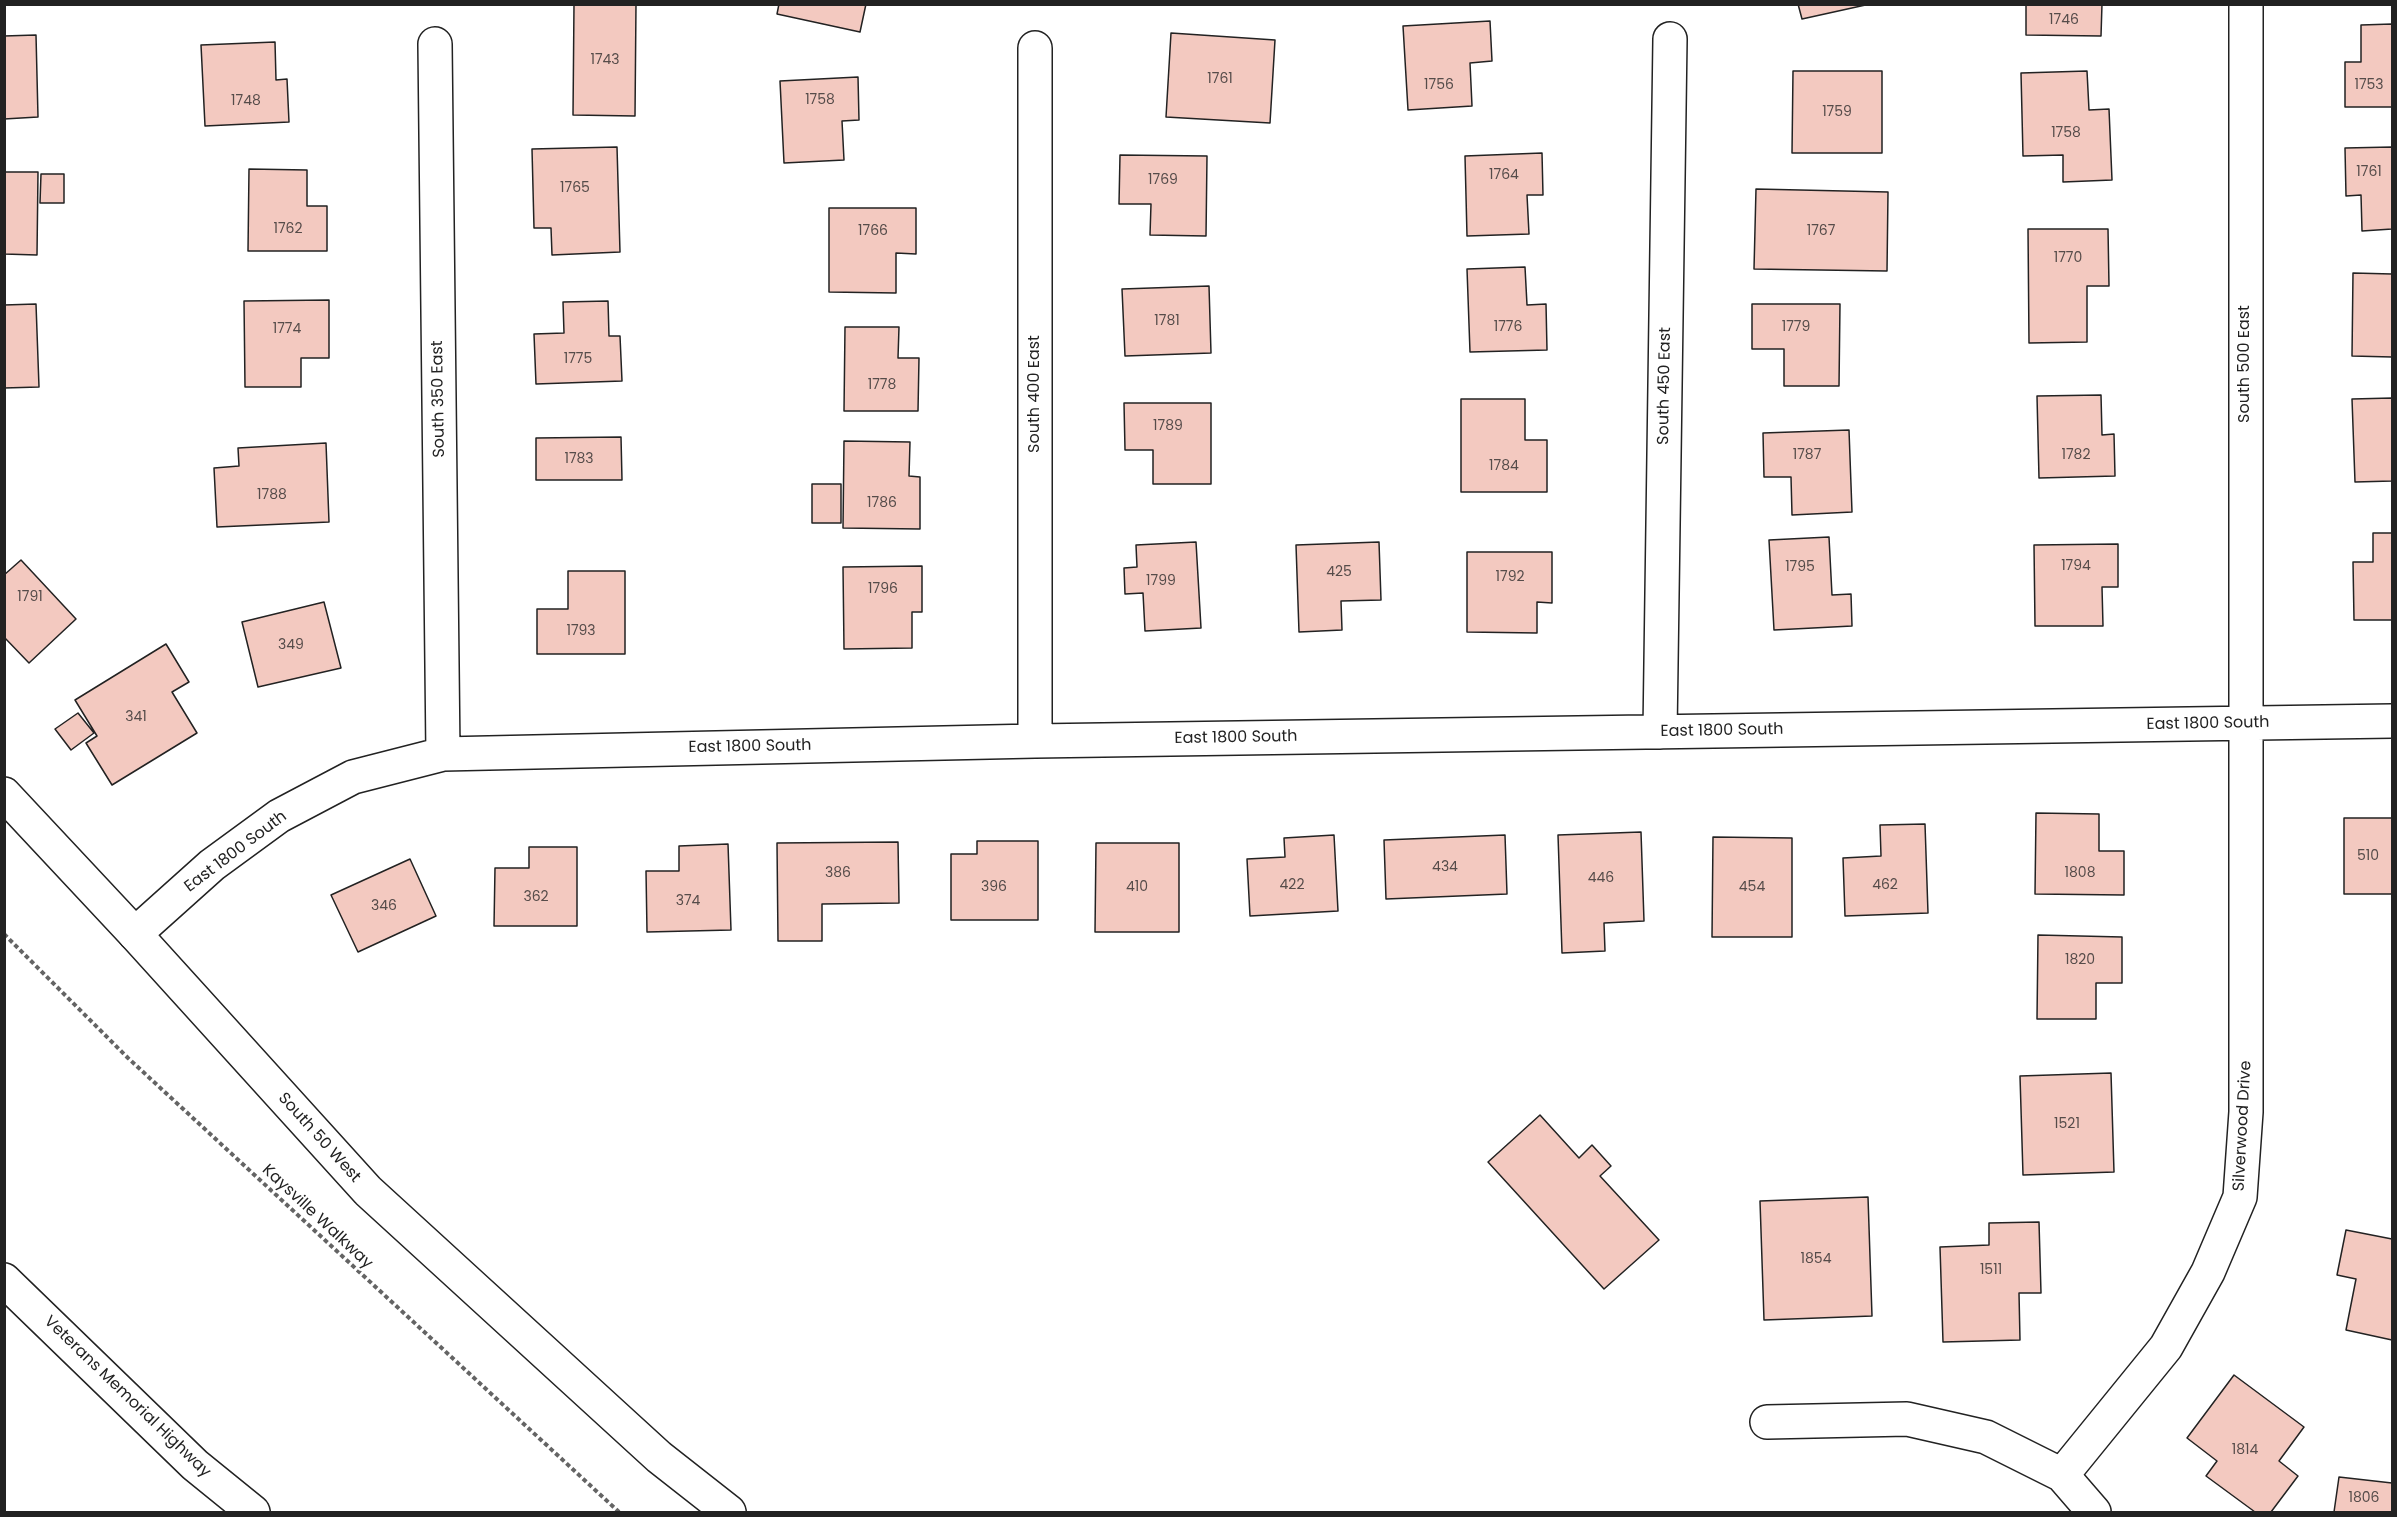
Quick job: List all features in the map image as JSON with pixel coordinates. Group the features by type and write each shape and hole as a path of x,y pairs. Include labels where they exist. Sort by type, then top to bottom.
{"main road":[{"name":"South 500 East","path":"2245,723 2246,4"},
{"name":"South 450 East","path":"1660,732 1670,39"},
{"name":"South 350 East","path":"435,44 443,753"},
{"name":"South 400 East","path":"1035,48 1035,741"},
{"name":"East 1800 South","path":"135,934 212,865 279,816 353,777 443,753 1035,741 2392,721"},
{"name":"Silverwood Drive","path":"2062,1474 2166,1347 2208,1272 2240,1197 2246,1113 2245,723"},
{"name":"South 50 West","path":"4,794 135,934 368,1191 659,1457 729,1512"},
{"name":"Veterans Memorial Highway","path":"4,1280 195,1465 253,1512"},
{"path":"1767,1422 1907,1419 1986,1437 2062,1474 2094,1512"}],"path":[{"name":"Kaysville Walkway","path":"4,934 128,1058 619,1512"}],"building":[{"path":"574,4 636,4 635,116 573,115"},
{"path":"779,4 866,4 860,32 777,14"},
{"path":"1798,4 1870,4 1802,19"},
{"path":"2026,4 2102,4 2101,36 2026,35"},
{"path":"1490,21 1492,61 1470,63 1472,106 1408,110 1403,26"},
{"path":"2392,24 2392,107 2345,107 2345,62 2361,62 2361,25"},
{"path":"1171,33 1275,40 1270,123 1166,117"},
{"path":"36,35 38,117 4,119 4,36"},
{"path":"275,42 276,80 287,79 289,122 205,126 201,45"},
{"path":"1793,71 1882,71 1882,153 1792,153"},
{"path":"2087,71 2089,110 2109,109 2112,180 2063,182 2063,155 2023,156 2021,73"},
{"path":"858,77 859,120 842,121 844,160 784,163 780,81"},
{"path":"617,147 620,252 552,255 551,228 534,228 532,149"},
{"path":"2392,147 2392,229 2362,231 2361,195 2346,196 2345,148"},
{"path":"1542,153 1543,195 1527,195 1529,234 1467,236 1465,156"},
{"path":"1120,155 1207,156 1206,236 1150,235 1151,204 1119,204"},
{"path":"249,169 307,170 307,206 327,206 327,251 248,251"},
{"path":"4,172 38,172 37,255 4,254"},
{"path":"41,174 64,174 64,203 40,203"},
{"path":"1756,189 1888,192 1887,271 1754,269"},
{"path":"829,208 916,208 916,254 896,253 896,293 829,292"},
{"path":"2028,229 2108,229 2109,286 2087,286 2087,342 2029,343"},
{"path":"1525,267 1527,305 1546,304 1547,350 1470,352 1467,269"},
{"path":"2353,273 2392,274 2392,357 2352,356"},
{"path":"1209,286 1211,353 1125,356 1122,289"},
{"path":"329,300 329,358 301,358 301,387 245,387 244,301"},
{"path":"608,301 609,336 620,336 622,381 536,384 534,334 564,333 563,302"},
{"path":"36,304 39,387 4,388 4,305"},
{"path":"1752,304 1840,304 1839,386 1784,386 1784,349 1752,349"},
{"path":"845,327 899,327 898,358 919,358 918,411 844,411"},
{"path":"2101,395 2102,435 2114,434 2115,476 2039,478 2037,396"},
{"path":"2392,398 2392,481 2355,482 2352,399"},
{"path":"1461,399 1525,399 1525,440 1547,440 1547,492 1461,492"},
{"path":"1124,403 1211,403 1211,484 1153,484 1153,450 1125,450"},
{"path":"1849,430 1852,512 1792,515 1791,477 1764,477 1763,433"},
{"path":"621,437 622,480 536,480 536,438"},
{"path":"844,441 910,442 909,476 920,477 920,529 843,528"},
{"path":"326,443 329,522 217,527 214,468 239,466 238,448"},
{"path":"812,484 841,484 841,523 812,523"},
{"path":"2373,533 2392,533 2392,620 2354,620 2353,562 2373,562"},
{"path":"1829,537 1832,595 1851,594 1852,626 1774,630 1769,540"},
{"path":"1196,542 1201,628 1145,631 1143,593 1125,594 1124,568 1137,567 1136,545"},
{"path":"1379,542 1381,600 1341,601 1342,630 1299,632 1296,545"},
{"path":"2118,544 2118,587 2102,587 2103,626 2035,626 2034,545"},
{"path":"1467,552 1552,552 1552,603 1537,602 1537,633 1467,632"},
{"path":"21,560 76,619 29,663 4,637 4,575"},
{"path":"922,566 922,612 912,612 912,648 844,649 843,567"},
{"path":"568,571 625,571 625,654 537,654 537,609 568,609"},
{"path":"324,602 341,668 258,687 242,622"},
{"path":"166,644 189,682 172,692 197,733 112,785 86,743 97,736 75,700"},
{"path":"78,713 94,733 71,750 55,729"},
{"path":"2036,813 2099,814 2099,851 2124,851 2124,895 2035,894"},
{"path":"2344,818 2392,818 2392,894 2344,894"},
{"path":"1925,824 1928,913 1845,916 1843,858 1881,856 1880,825"},
{"path":"1641,832 1644,921 1604,923 1605,951 1562,953 1558,835"},
{"path":"1334,835 1338,911 1250,916 1247,859 1285,857 1284,838"},
{"path":"1505,835 1507,894 1386,899 1384,840"},
{"path":"1713,837 1792,838 1792,937 1712,937"},
{"path":"977,841 1038,841 1038,920 951,920 951,854 977,854"},
{"path":"898,842 899,903 822,904 822,941 778,941 777,843"},
{"path":"1096,843 1179,843 1179,932 1095,932"},
{"path":"728,844 731,930 647,932 646,871 679,871 679,846"},
{"path":"529,847 577,847 577,926 494,926 495,868 529,868"},
{"path":"410,859 436,916 358,952 331,895"},
{"path":"2038,935 2122,937 2122,983 2096,983 2096,1019 2037,1019"},
{"path":"2111,1073 2114,1172 2023,1175 2020,1076"},
{"path":"1540,1115 1579,1158 1592,1145 1611,1166 1600,1176 1659,1240 1604,1289 1488,1162"},
{"path":"1868,1197 1872,1316 1764,1320 1760,1201"},
{"path":"2039,1222 2041,1293 2019,1293 2020,1340 1943,1342 1940,1247 1989,1245 1989,1223"},
{"path":"2346,1230 2392,1239 2392,1340 2346,1330 2356,1279 2337,1275"},
{"path":"2234,1375 2304,1427 2279,1461 2298,1476 2271,1512 2255,1512 2206,1476 2217,1461 2187,1438"},
{"path":"2339,1477 2392,1483 2392,1512 2334,1512"}]}
